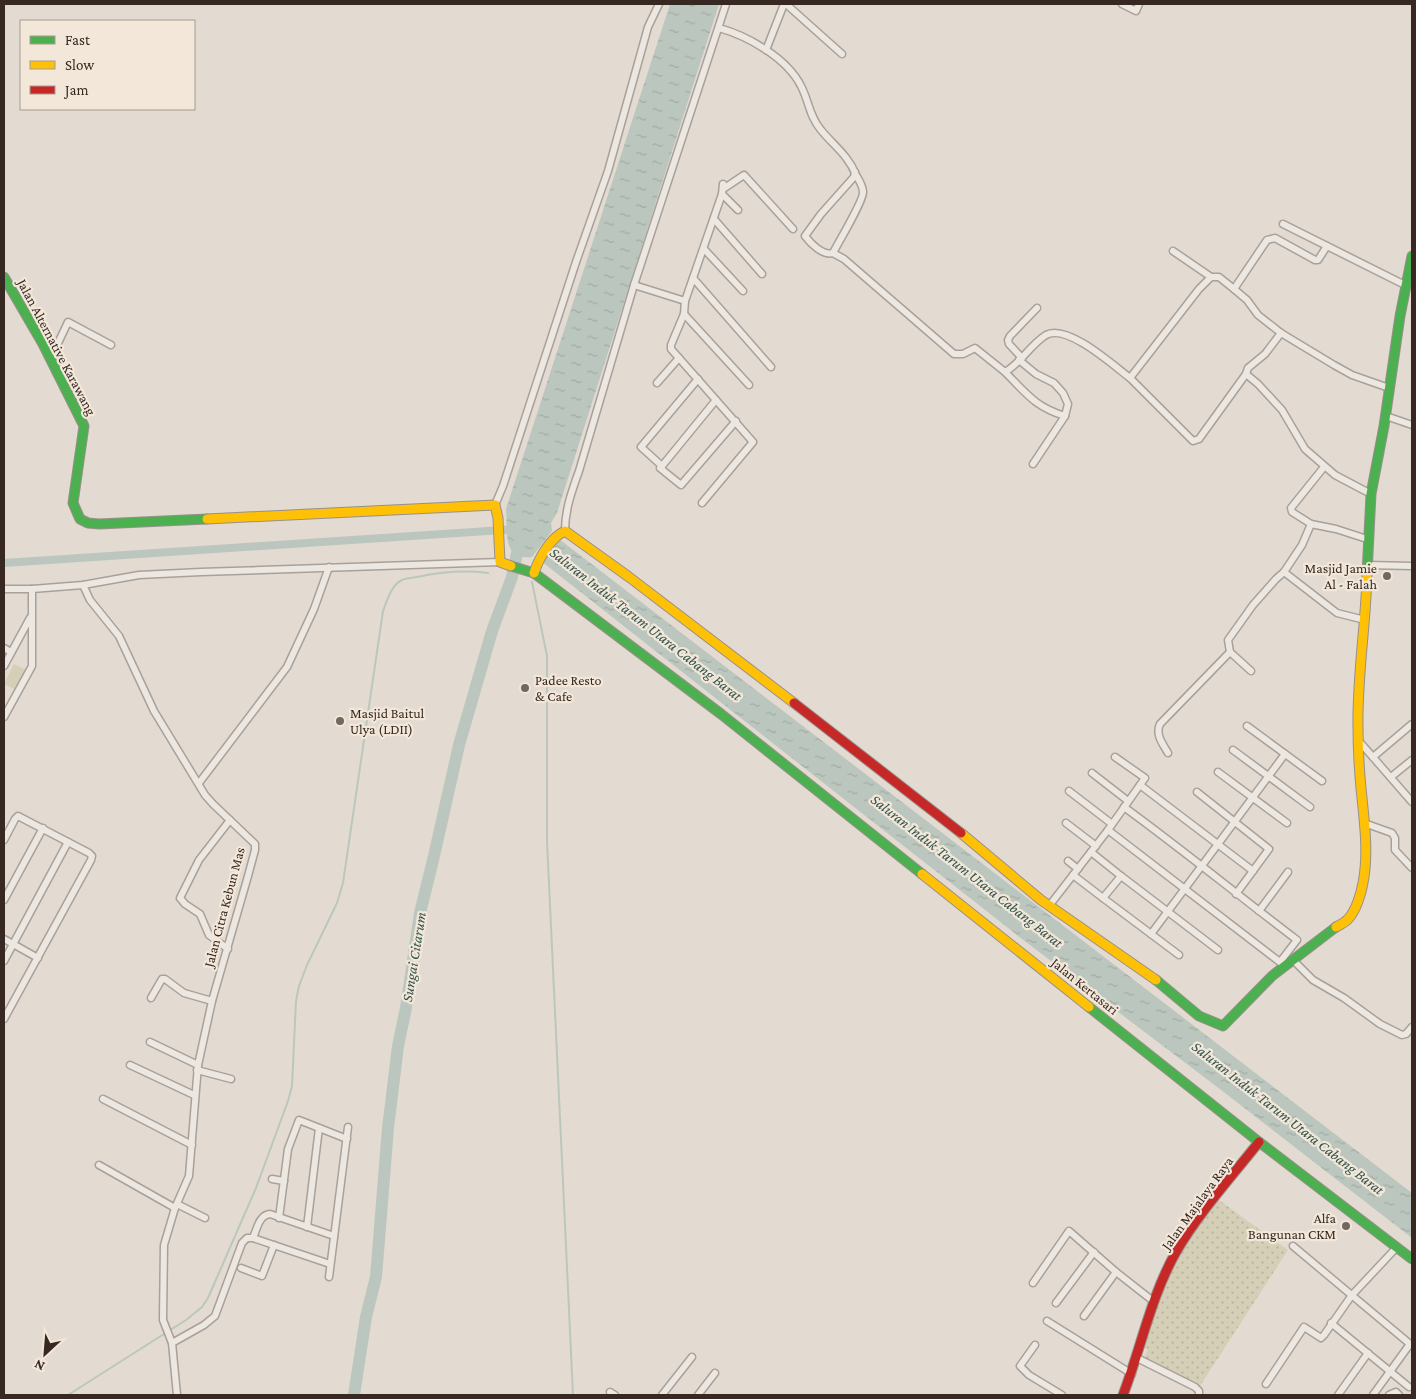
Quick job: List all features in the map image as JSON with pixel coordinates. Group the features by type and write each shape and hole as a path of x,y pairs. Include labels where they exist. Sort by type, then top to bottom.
{"street":[{"path":"503,563 495,505 504,486 576,262 608,171 648,27 659,4"},
{"path":"4,590 83,585 139,575 329,567 503,563 530,572 562,533 568,501 579,471 634,285 726,4"},
{"path":"766,50 785,4 842,54"},
{"path":"1122,4 1136,11 1139,4"},
{"path":"719,28 747,38 766,50 791,72 801,85 814,119 845,154 855,172 861,184 863,198 833,253"},
{"path":"855,172 854,177 826,208 805,236 823,252 833,253 844,259 954,354 963,354 975,348 1005,372 1043,408 1065,416"},
{"path":"702,503 753,442 671,349 684,314 685,301 723,189 744,176 793,229"},
{"path":"723,189 738,210"},
{"path":"714,219 762,274"},
{"path":"1283,224 1405,285"},
{"path":"1234,289 1266,240 1275,238 1315,260 1318,260 1327,246"},
{"path":"704,249 743,291"},
{"path":"1173,251 1211,277 1219,277 1247,300 1258,315 1281,333 1334,365 1389,388"},
{"path":"562,533 629,577 842,740 990,856 1049,906 1153,977 1199,1016 1224,1026 1286,963 1350,918 1359,899 1363,880 1365,848 1358,740 1359,664 1364,620 1367,539 1371,494 1386,416 1405,285 1412,256"},
{"name":"Jalan Alternative Karawang","path":"4,277 51,358 84,426 73,494 75,514 85,523 106,524 495,505"},
{"path":"1130,378 1199,289 1211,277"},
{"path":"693,278 772,367"},
{"path":"634,285 685,301"},
{"path":"1033,464 1065,416 1068,404 1063,392 1054,383 1036,374 1020,359 1009,344 1010,336 1038,308"},
{"path":"684,314 749,385"},
{"path":"51,358 68,322 111,345"},
{"path":"1005,372 1046,336 1058,334 1078,340 1130,378 1193,441 1196,441 1200,440 1246,374 1248,368 1265,354 1281,333"},
{"path":"657,383 679,358"},
{"path":"1246,374 1282,410 1305,448 1324,466 1349,483 1371,494"},
{"path":"698,379 641,447 662,466 660,468 681,485 736,421"},
{"path":"662,466 716,400"},
{"path":"1386,416 1412,425"},
{"path":"1324,466 1292,508 1296,514 1311,524 1367,539"},
{"path":"1251,671 1230,652 1228,640 1264,591 1284,572 1302,544 1311,524"},
{"path":"1367,565 1412,566"},
{"path":"199,783 287,668 314,609 329,567"},
{"name":"Jalan Kertasari","path":"530,572 721,714 1259,1142 1412,1258"},
{"path":"1284,572 1338,613 1364,620"},
{"name":"Jalan Citra Kebun Mas","path":"83,585 90,600 119,636 154,712 208,798 251,838 255,847 212,1002 198,1067 194,1095 189,1176 176,1206 164,1245 163,1320 170,1340 177,1395"},
{"path":"4,717 32,666 32,589"},
{"path":"4,666 31,616"},
{"path":"4,648 11,652"},
{"path":"1168,753 1159,737 1158,730 1160,724 1230,652"},
{"path":"1372,757 1412,724"},
{"path":"1247,726 1322,781"},
{"path":"1358,740 1411,799"},
{"path":"1233,750 1310,807"},
{"path":"1150,934 1285,754"},
{"path":"1049,906 1096,846 1144,778 1115,757"},
{"path":"1391,777 1412,760"},
{"path":"1218,772 1287,823"},
{"path":"1092,774 1236,894 1297,940 1286,963"},
{"path":"1140,785 1253,870"},
{"path":"1069,791 1185,888 1286,963 1344,998 1392,1031 1402,1035 1406,1034 1412,1027"},
{"path":"1197,792 1270,849 1236,894"},
{"path":"4,840 18,816 92,856 4,1019"},
{"path":"228,949 209,935 200,914 185,904 180,898 199,860 230,820"},
{"path":"1364,823 1392,833 1395,838 1395,850 1412,868"},
{"path":"1066,824 1096,846"},
{"path":"4,900 43,828"},
{"path":"4,961 68,842"},
{"path":"1091,852 1218,950"},
{"path":"1068,862 1075,872 1103,898 1179,955"},
{"path":"1259,911 1288,872"},
{"path":"1103,898 1121,876"},
{"path":"4,939 38,958"},
{"path":"151,998 162,979 165,979 192,996 212,1002"},
{"path":"150,1042 198,1067 231,1079"},
{"path":"130,1065 194,1095"},
{"path":"103,1099 192,1145"},
{"path":"279,1218 288,1149 299,1120 347,1139"},
{"path":"329,1277 348,1127"},
{"path":"307,1227 319,1128"},
{"name":"Jalan Majalaya Raya","path":"1124,1395 1163,1276 1179,1246 1259,1142"},
{"path":"99,1165 176,1206 205,1218"},
{"path":"272,1180 284,1180"},
{"path":"254,1238 262,1218 270,1214 334,1236"},
{"path":"1033,1282 1069,1231 1116,1272 1154,1301"},
{"path":"170,1340 204,1325 215,1316 242,1243 247,1238 254,1238 330,1264"},
{"path":"241,1268 262,1276 274,1245"},
{"path":"1293,1246 1411,1345 1372,1395"},
{"path":"1266,1384 1304,1327 1321,1338 1352,1296 1397,1247"},
{"path":"1056,1303 1094,1252"},
{"path":"1084,1316 1116,1272"},
{"path":"1047,1320 1132,1374"},
{"path":"1331,1323 1408,1387"},
{"path":"1035,1345 1020,1366 1029,1375 1062,1395"},
{"path":"1338,1395 1368,1353"},
{"path":"662,1395 692,1357"},
{"path":"1137,1358 1195,1387 1199,1391 1199,1395"},
{"path":"698,1395 715,1373"},
{"path":"1389,1395 1396,1392 1400,1395"}],"shaded area":[{"path":"14,664 26,670 16,690 4,684"},
{"path":"1219,1200 1288,1250 1198,1389 1144,1358 1148,1349 1141,1347 1179,1246"}],"water":[{"path":"670,4 719,4 557,513 551,523 552,531 532,557 522,557 515,554 508,542 506,509"},
{"name":"Saluran Induk Tarum Utara Cabang Barat","path":"559,539 1412,1193 1412,1238 1022,939 541,561"}],"waterway":[{"path":"4,563 517,529"},
{"name":"Sungai Citarum","path":"354,1395 366,1317 376,1277 388,1128 398,1046 406,1008 420,913 459,745 492,631 512,577 520,539"},
{"path":"68,1395 186,1320 202,1307 208,1298 256,1188 292,1086 296,1001 299,986 307,965 337,903 343,883 383,611 386,603 398,582 405,579 453,572 488,573"},
{"path":"532,582 547,656 547,841 573,1395"}],"traffic: fast":[{"path":"1367,574 1371,494 1384,426 1400,316 1412,256"},
{"path":"4,277 43,344 84,426 73,503 80,519 88,523 99,524 207,519"},
{"path":"511,566 534,573 721,714 922,874"},
{"path":"1156,980 1199,1016 1223,1026 1272,976 1336,927"},
{"path":"1089,1007 1259,1142 1412,1259"}],"traffic: slow":[{"path":"207,519 495,505 498,518 500,562 511,566"},
{"path":"534,573 546,549 555,538 565,531 629,577 794,703"},
{"path":"1336,927 1352,915 1361,892 1365,871 1366,859 1359,765 1358,708 1367,574"},
{"path":"961,833 1041,900 1156,980"},
{"path":"922,874 1089,1007"}],"traffic: jam":[{"path":"794,703 961,833"},
{"path":"1123,1395 1153,1304 1176,1252 1204,1210 1259,1142"}],"place":[{"name":"Masjid Jamie Al - Falah","path":"1387,576"},
{"name":"Padee Resto & Cafe","path":"525,688"},
{"name":"Masjid Baitul Ulya (LDII)","path":"340,721"},
{"name":"Alfa Bangunan CKM","path":"1346,1226"}]}
